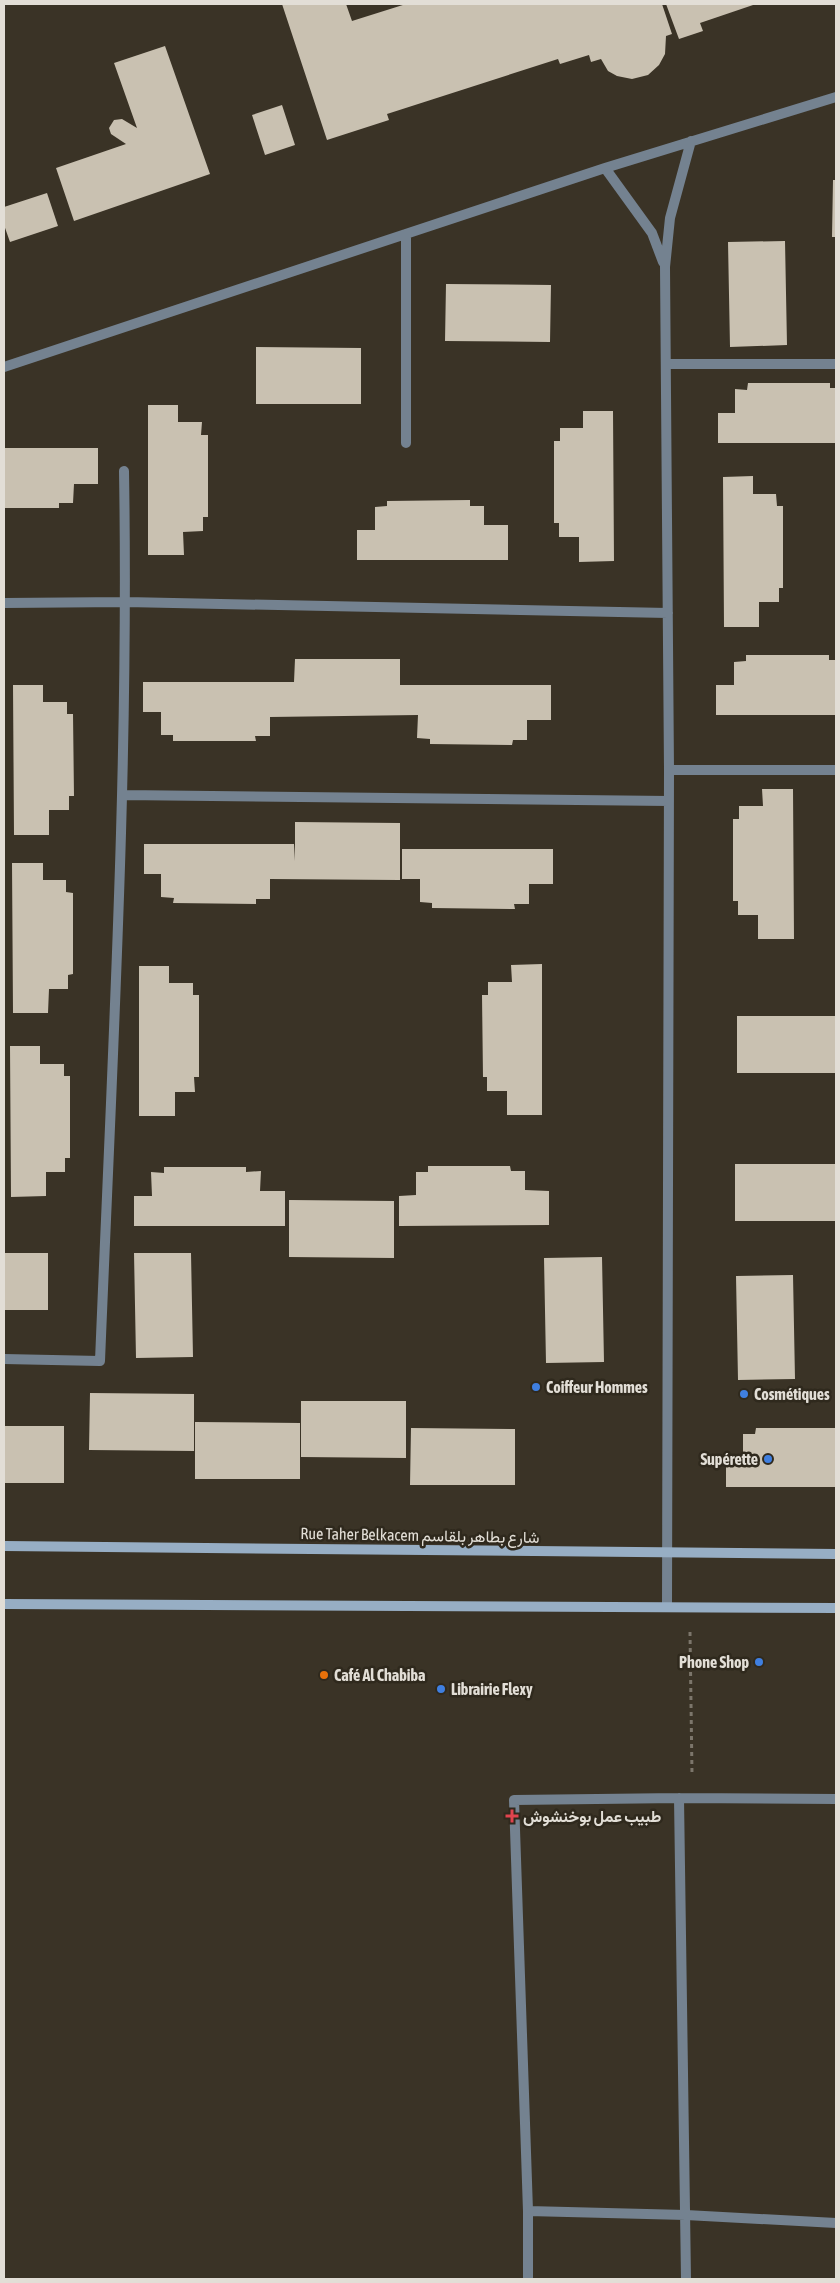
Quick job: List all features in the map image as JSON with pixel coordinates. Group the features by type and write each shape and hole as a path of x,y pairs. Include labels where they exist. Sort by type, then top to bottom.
{"main road":[{"name":"Rue Taher Belkacem شارع بطاهر بلقاسم","path":"4,1546 836,1554"},
{"path":"4,1604 836,1608"}],"street":[{"path":"4,367 605,168 836,98"},
{"path":"667,1606 669,770 665,267 670,218 691,141"},
{"path":"605,168 652,233 665,267"},
{"path":"406,234 406,443"},
{"path":"666,364 836,364"},
{"path":"4,1359 100,1361 123,795 126,602 124,471"},
{"path":"4,603 126,602 668,612"},
{"path":"669,770 836,770"},
{"path":"123,795 669,801"},
{"path":"679,1798 686,2279"},
{"path":"528,2279 528,2212 514,1800 836,1799"},
{"path":"528,2212 686,2215 836,2223"}],"path":[{"path":"691,1656 693,1798"}],"building":[{"path":"282,4 346,4 352,21 406,4 662,4 672,34 666,36 665,54 659,65 648,75 632,79 617,76 608,71 601,59 591,62 589,55 560,64 558,59 387,114 389,120 327,140"},
{"path":"666,4 756,4 700,23 703,31 679,39"},
{"path":"165,46 210,174 74,221 56,168 126,144 111,134 109,128 114,120 122,119 137,128 114,63"},
{"path":"282,105 295,145 265,155 252,115"},
{"path":"833,180 836,180 836,237 832,237"},
{"path":"47,193 58,226 10,242 4,225 4,207"},
{"path":"785,241 787,345 730,347 728,242"},
{"path":"446,284 551,285 550,342 445,341"},
{"path":"256,347 361,348 361,404 256,404"},
{"path":"748,383 830,383 830,388 836,388 836,443 718,443 718,413 735,413 735,389 747,390"},
{"path":"148,405 178,405 178,422 202,422 201,435 208,435 208,517 203,517 203,531 183,532 184,555 148,555"},
{"path":"583,411 613,411 614,561 579,562 579,537 559,537 559,523 554,523 554,441 560,441 560,428 583,428"},
{"path":"4,448 98,448 98,484 74,484 73,503 59,503 59,508 4,508"},
{"path":"753,476 753,494 776,494 777,506 783,506 783,588 779,588 779,602 759,602 759,627 724,627 723,477"},
{"path":"470,500 470,506 484,506 484,525 508,525 508,560 357,560 357,530 375,530 375,507 387,506 387,501"},
{"path":"746,655 829,655 829,660 836,660 836,715 716,715 716,685 734,685 734,662 746,661"},
{"path":"295,659 400,659 400,685 551,685 551,720 527,720 527,740 513,740 512,745 430,744 430,739 417,738 418,715 270,717 270,736 255,736 256,741 173,741 173,735 161,735 161,712 143,712 143,682 294,682"},
{"path":"13,685 43,685 43,702 67,702 67,714 73,714 74,796 69,796 69,810 49,810 49,835 14,835"},
{"path":"762,789 793,789 794,939 758,939 758,915 738,915 738,901 733,901 733,819 739,819 739,806 763,806"},
{"path":"295,822 400,823 400,880 270,879 270,899 256,899 256,904 173,903 174,898 161,897 161,874 144,874 144,844 294,844 295,861"},
{"path":"402,849 553,849 553,884 529,884 529,904 514,904 515,909 432,908 432,903 420,902 420,879 402,879"},
{"path":"12,863 43,863 43,880 66,880 66,892 73,893 73,974 68,975 68,989 49,989 48,1013 13,1013"},
{"path":"542,964 542,1115 507,1115 507,1091 487,1091 487,1077 483,1077 482,995 488,995 488,982 512,982 511,965"},
{"path":"139,966 169,966 169,983 193,983 193,995 199,995 199,1077 194,1077 195,1092 175,1092 175,1116 139,1116"},
{"path":"737,1016 836,1016 836,1073 737,1073"},
{"path":"10,1046 40,1046 40,1064 64,1064 64,1076 70,1076 70,1158 65,1158 65,1172 46,1172 46,1196 11,1197"},
{"path":"735,1164 836,1164 836,1221 735,1221"},
{"path":"428,1166 510,1166 511,1171 525,1171 525,1190 549,1191 549,1225 399,1226 399,1196 416,1195 416,1172 428,1172"},
{"path":"164,1167 246,1167 246,1172 261,1171 260,1191 285,1191 285,1226 134,1226 134,1196 152,1196 151,1172 164,1173"},
{"path":"289,1200 394,1201 394,1258 289,1257"},
{"path":"4,1253 48,1253 48,1310 4,1310"},
{"path":"134,1253 191,1253 193,1357 136,1358"},
{"path":"602,1257 604,1362 546,1363 544,1258"},
{"path":"793,1275 795,1379 738,1380 736,1276"},
{"path":"90,1393 194,1394 194,1451 89,1450"},
{"path":"301,1401 406,1401 406,1458 301,1457"},
{"path":"195,1422 300,1423 300,1479 195,1479"},
{"path":"4,1426 64,1426 64,1483 4,1483"},
{"path":"411,1428 515,1429 515,1485 410,1485"},
{"path":"756,1428 836,1428 836,1487 726,1487 726,1457 743,1457 743,1434 755,1434"}],"place":[{"name":"Coiffeur Hommes","path":"536,1387"},
{"name":"Cosmétiques","path":"744,1394"},
{"name":"Supérette","path":"768,1459"},
{"name":"Phone Shop","path":"759,1662"},
{"name":"Café Al Chabiba","path":"324,1675"},
{"name":"Librairie Flexy","path":"441,1689"},
{"name":"طبيب عمل بوخنشوش","path":"512,1816"}]}
